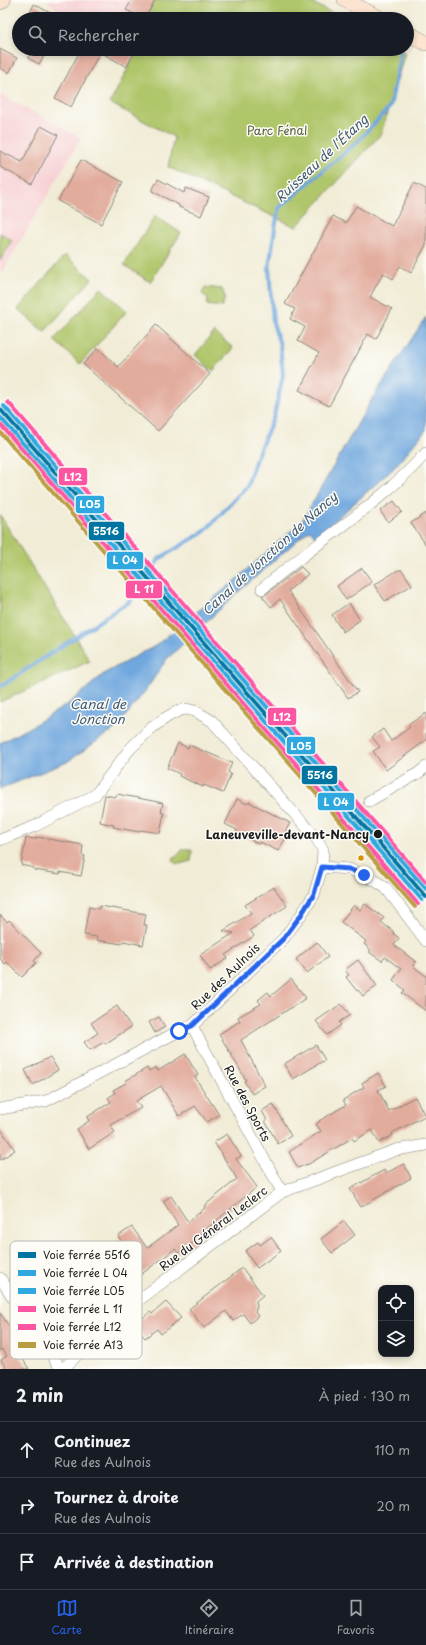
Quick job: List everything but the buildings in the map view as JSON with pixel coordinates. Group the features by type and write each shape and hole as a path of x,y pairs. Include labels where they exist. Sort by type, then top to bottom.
{"main road":[{"path":"345,0 368,12"},
{"path":"414,37 426,43"}],"street":[{"path":"262,589 346,524 396,482 426,453"},
{"path":"0,840 35,826 95,795 129,750 150,728 178,711 186,709 195,711 212,721 317,839 323,850 322,863 349,869 374,880 386,888 426,941"},
{"path":"369,801 417,774 426,767"},
{"name":"Rue des Aulnois","path":"0,1110 46,1102 179,1031 192,1026 284,938 314,894 322,863"},
{"name":"Rue des Sports","path":"192,1026 282,1192"},
{"name":"Rue du Général Leclerc","path":"142,1298 282,1192 396,1150 426,1145"},
{"path":"0,1278 10,1293"},
{"path":"55,1359 62,1369"},
{"name":"Rue du Général Leclerc","path":"62,1369 72,1359"}],"shaded area":[{"path":"46,0 155,0 149,12 61,12"},
{"path":"0,94 81,138 0,276"}],"green space":[{"path":"155,0 307,0 330,12 149,12"},
{"name":"Parc Fénal","path":"134,56 404,56 381,134 296,227 168,167 174,137 110,103"},
{"path":"155,216 181,233 150,282 124,265"},
{"path":"0,233 12,240 0,261"},
{"path":"65,255 92,279 44,332 18,309"},
{"path":"205,287 222,289 225,297 222,307 207,305 208,298 202,294"},
{"path":"101,288 127,311 80,364 54,340"},
{"path":"214,332 233,348 213,371 195,355"},
{"path":"0,515 90,661 0,702"},
{"path":"183,849 191,849 191,861 179,864 175,863 173,860 175,856"}],"water":[{"path":"426,317 426,430 393,469 316,537 310,530 236,594 166,660 146,690 116,728 67,762 0,789 0,743 68,704 105,673 155,646 230,585 302,521 372,399"}],"waterway":[{"name":"Ruisseau de l'Étang","path":"0,687 130,601 159,559 205,531 247,486 256,458 274,416 283,375 280,345 273,323 269,268 276,222 280,207 356,143 390,107 400,56"}],"rail line":[{"name":"L12","path":"8,402 426,882"},
{"name":"L05","path":"4,406 426,889"},
{"name":"5516","path":"0,409 426,897"},
{"name":"A13","path":"0,432 415,907"}],"transit line":[{"path":"0,417 422,900"},
{"path":"0,424 418,904"}],"place":[{"name":"Laneuveville-devant-Nancy","path":"378,834"}],"route":[{"path":"179,1031 192,1026 284,938 314,894 322,867 349,869 364,875"}],"water label":[{"name":"Canal de Jonction de Nancy","path":"269,553"},
{"name":"Canal de Jonction","path":"98,710"}]}
